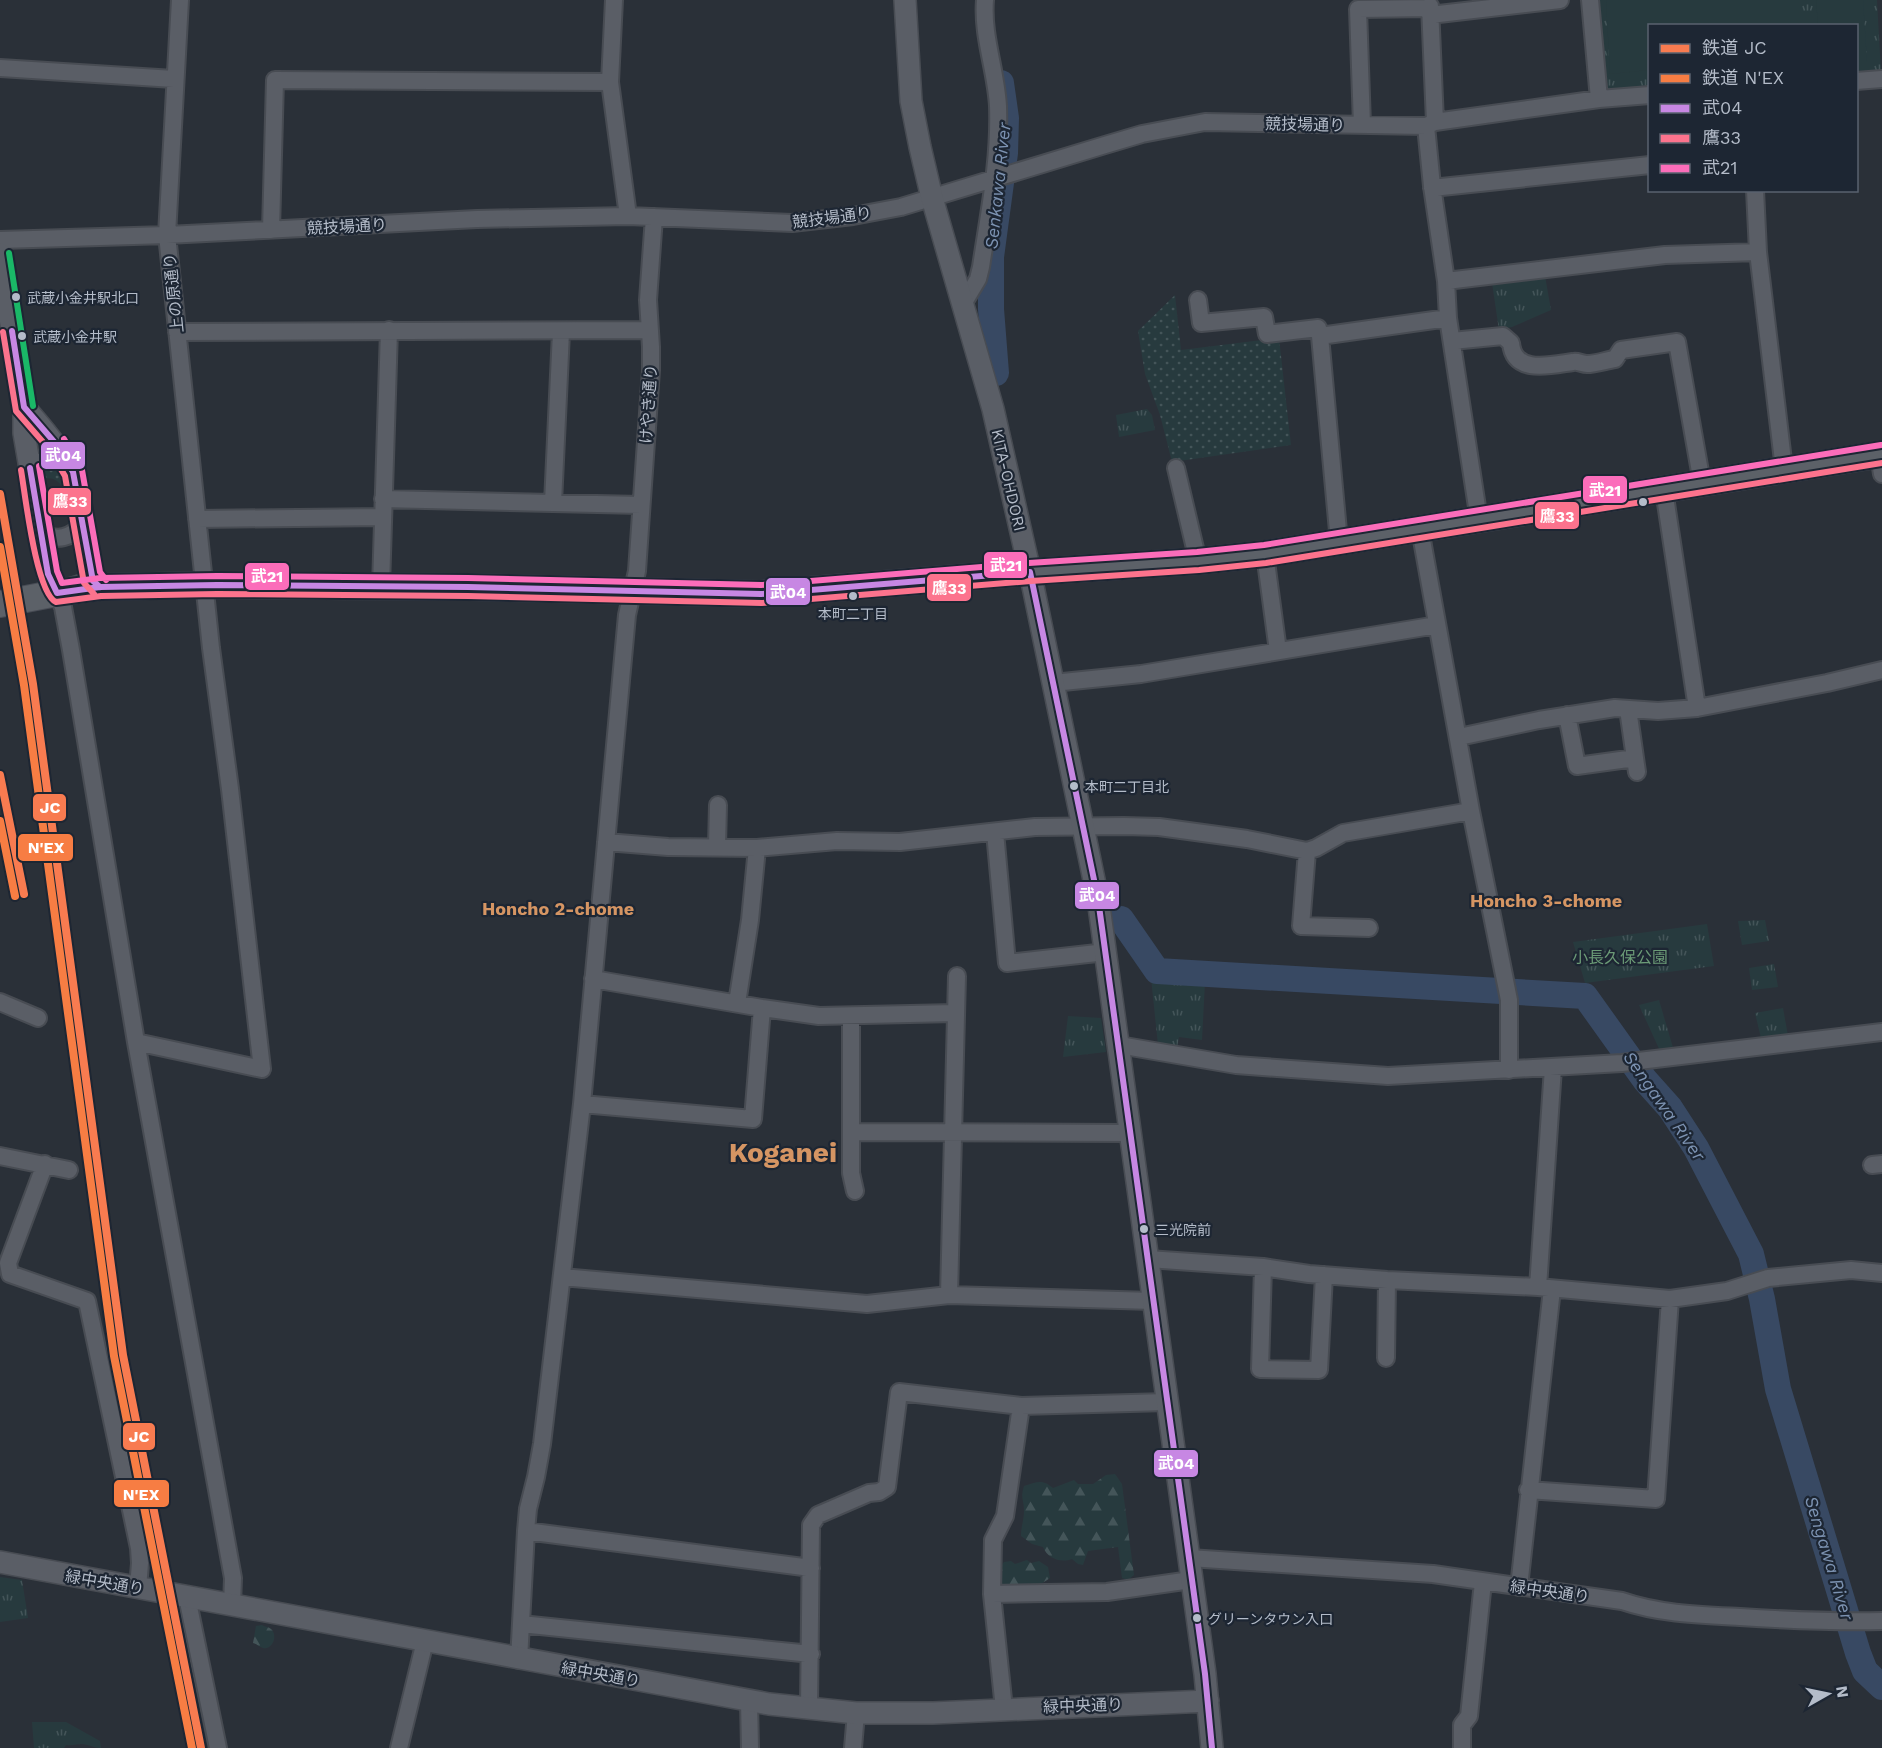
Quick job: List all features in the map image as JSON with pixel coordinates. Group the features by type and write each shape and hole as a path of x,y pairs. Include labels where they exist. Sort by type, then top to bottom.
{"main road":[{"path":"0,604 57,593 95,578 204,585 633,590 761,594 1198,561 1265,554 1784,469 1881,461"}],"street":[{"name":"上の原通り","path":"136,1042 262,1069 204,585 166,235 180,0"},
{"path":"614,0 610,82 628,216"},
{"name":"KITA-OHDORI","path":"905,0 911,101 932,198 993,409 1030,572 1098,899 1189,1558 1212,1748"},
{"path":"963,304 978,279 1002,176 998,102 984,27 985,0"},
{"path":"1362,125 1358,9 1430,8 1560,0"},
{"path":"1590,0 1599,99"},
{"path":"1430,8 1432,188 1446,281 1448,318 1479,520"},
{"path":"0,68 174,79"},
{"path":"272,230 275,80 610,82"},
{"path":"1858,81 1882,80"},
{"name":"競技場通り","path":"0,240 166,235 477,219 628,216 792,223 871,213 932,198 1142,134 1205,122 1430,124 1599,99 1648,94"},
{"path":"1432,188 1648,165"},
{"path":"1755,192 1758,252 1784,469"},
{"name":"けやき通り","path":"519,1659 528,1509 537,1477 542,1444 582,1104 627,615 637,571 651,370 648,300 654,217"},
{"path":"1446,281 1665,255 1758,252"},
{"path":"0,254 24,407 24,434 40,531 48,574 63,607 71,650 136,1042 233,1578 232,1605"},
{"path":"1198,300 1201,323 1264,317 1267,334 1318,328 1339,542"},
{"path":"1320,336 1448,318"},
{"path":"381,586 388,330"},
{"path":"177,332 650,330"},
{"path":"553,503 561,332"},
{"path":"1452,341 1503,336 1511,343 1516,359 1533,366 1577,362 1587,364 1615,359 1621,350 1677,342 1702,483"},
{"path":"24,407 56,444 67,462 77,487 95,578"},
{"path":"30,468 50,459 67,462"},
{"path":"1176,468 1198,561"},
{"path":"1664,490 1697,708"},
{"path":"383,499 641,505"},
{"path":"197,519 383,517"},
{"path":"40,531 51,537 63,538 73,534 83,523"},
{"path":"1420,529 1471,811 1509,1000 1509,1070"},
{"path":"1265,554 1278,651"},
{"path":"1053,683 1142,674 1437,625"},
{"path":"1459,737 1615,708 1658,711 1697,708 1882,670"},
{"path":"1568,715 1577,766 1636,765 1628,709"},
{"path":"717,846 718,805"},
{"path":"606,842 668,847 757,848 837,841 900,842 1083,825 1159,827 1247,839 1307,851 1342,833 1471,811"},
{"path":"995,832 1007,963 1106,952"},
{"path":"737,1003 750,920 757,848"},
{"path":"1307,851 1301,926 1369,928"},
{"path":"949,1295 957,976"},
{"path":"594,979 819,1016 955,1013"},
{"path":"0,1002 38,1018"},
{"path":"582,1104 753,1119 762,1008"},
{"path":"852,1016 851,1173 855,1191"},
{"path":"1119,1045 1236,1065 1388,1076 1630,1062 1882,1032"},
{"path":"1519,1587 1545,1288 1553,1068"},
{"path":"852,1132 1130,1133"},
{"path":"0,1156 69,1170"},
{"path":"45,1164 8,1263 10,1274 87,1300 138,1548 140,1563 138,1588"},
{"path":"1148,1259 1263,1267 1387,1280 1545,1288 1670,1299 1727,1291 1749,1282 1768,1278 1851,1270 1882,1273"},
{"path":"1263,1267 1260,1369 1319,1370 1324,1275"},
{"path":"562,1276 867,1304 949,1295 1154,1301"},
{"path":"1386,1358 1387,1280"},
{"path":"1528,1490 1656,1499 1670,1299"},
{"path":"809,1708 811,1525 818,1515 887,1487 899,1392 1021,1406 1167,1402"},
{"path":"1004,1709 992,1594 993,1540 1005,1516 1021,1406"},
{"path":"526,1531 811,1568"},
{"name":"緑中央通り","path":"1189,1558 1433,1574 1622,1601 1646,1609 1680,1614 1838,1622 1882,1621"},
{"name":"緑中央通り","path":"0,1562 749,1701 809,1708 856,1713 933,1713 1208,1701"},
{"path":"992,1594 1107,1592 1191,1580"},
{"path":"1462,1748 1462,1725 1469,1716 1483,1582"},
{"path":"187,1597 218,1748"},
{"path":"521,1624 811,1654"},
{"path":"399,1748 425,1641"},
{"path":"749,1701 750,1748"},
{"path":"854,1748 856,1713"}],"green space":[{"path":"1598,0 1877,0 1881,73 1858,75 1858,24 1648,24 1648,89 1605,93"},
{"path":"1606,0 1799,0 1799,24 1648,24 1648,70 1610,74"},
{"path":"1816,0 1863,0 1867,62 1858,62 1858,24 1818,24"},
{"path":"1545,276 1551,310 1512,327 1499,330 1492,283"},
{"path":"1175,295 1181,350 1279,338 1291,445 1172,462 1160,415 1145,374 1138,331"},
{"path":"1147,409 1152,415 1155,430 1119,437 1116,415"},
{"path":"50,467 62,477 69,491 75,522 69,527 61,485 53,479 36,480 40,470"},
{"path":"1765,920 1769,941 1742,945 1738,921"},
{"name":"小長久保公園","path":"1707,924 1714,966 1585,983 1573,942"},
{"path":"1774,964 1778,987 1752,990 1749,968"},
{"path":"1151,978 1205,982 1202,1040 1179,1037 1177,1047 1158,1045"},
{"path":"1659,1000 1674,1051 1661,1053 1639,1005"},
{"path":"1783,1008 1788,1036 1761,1038 1755,1013"},
{"path":"1068,1016 1101,1018 1106,1052 1063,1057"},
{"path":"1115,1474 1122,1484 1134,1575 1128,1580 1122,1578 1118,1547 1088,1551 1083,1565 1072,1559 1055,1559 1043,1547 1032,1544 1021,1536 1024,1486 1039,1482 1046,1483 1053,1488 1074,1480 1078,1484 1093,1484 1106,1475"},
{"path":"1027,1560 1031,1563 1039,1561 1048,1567 1050,1578 1034,1586 1003,1590 997,1583 997,1571 1004,1562 1011,1561 1015,1564"},
{"path":"0,1577 22,1580 28,1618 0,1622"},
{"path":"262,1625 271,1629 274,1635 272,1644 267,1648 253,1643 256,1626"},
{"path":"32,1722 66,1722 100,1741 101,1748 81,1744 66,1745 64,1748 34,1748"}],"waterway":[{"name":"Senkawa River","path":"996,373 991,309 991,257 1005,153 1006,118 1001,83"},
{"name":"Sengawa River","path":"1121,919 1157,971 1585,996 1645,1080 1670,1108 1696,1148 1751,1254 1762,1299 1778,1389 1858,1653 1865,1671 1882,1687"}],"rail line":[{"name":"JC","path":"0,494 33,684 123,1355 201,1748"},
{"name":"N'EX","path":"0,547 24,685 114,1356 192,1748"},
{"name":"JC","path":"0,775 24,894"},
{"name":"N'EX","path":"0,821 15,896"}],"transit line":[{"path":"9,253 33,406"},
{"name":"武04","path":"12,331 24,407 56,444 73,472 93,581 100,587"},
{"name":"鷹33","path":"3,332 16,411 49,449 65,476 84,583 94,594"},
{"name":"武21","path":"64,439 82,470 100,572 106,580"},
{"name":"武21","path":"39,466 57,571 62,583 100,578 217,576 468,578 761,585 1264,545 1881,445"},
{"name":"鷹33","path":"21,470 37,562 49,595 56,602 101,596 217,594 468,596 762,603 1266,563 1882,463"},
{"name":"武04","path":"30,468 48,574 57,593 100,587 217,585 468,587 761,594 1030,572 1098,899 1205,1674 1212,1748"}],"place":[{"name":"武蔵小金井駅北口","path":"16,297"},
{"name":"武蔵小金井駅","path":"22,336"},
{"name":"本町二丁目","path":"853,596"},
{"name":"本町二丁目北","path":"1074,786"},
{"name":"三光院前","path":"1144,1229"},
{"name":"グリーンタウン入口","path":"1197,1618"}],"district":[{"name":"Honcho 3-chome","path":"1546,901"},
{"name":"Honcho 2-chome","path":"558,909"},
{"name":"Koganei","path":"783,1152"}]}
